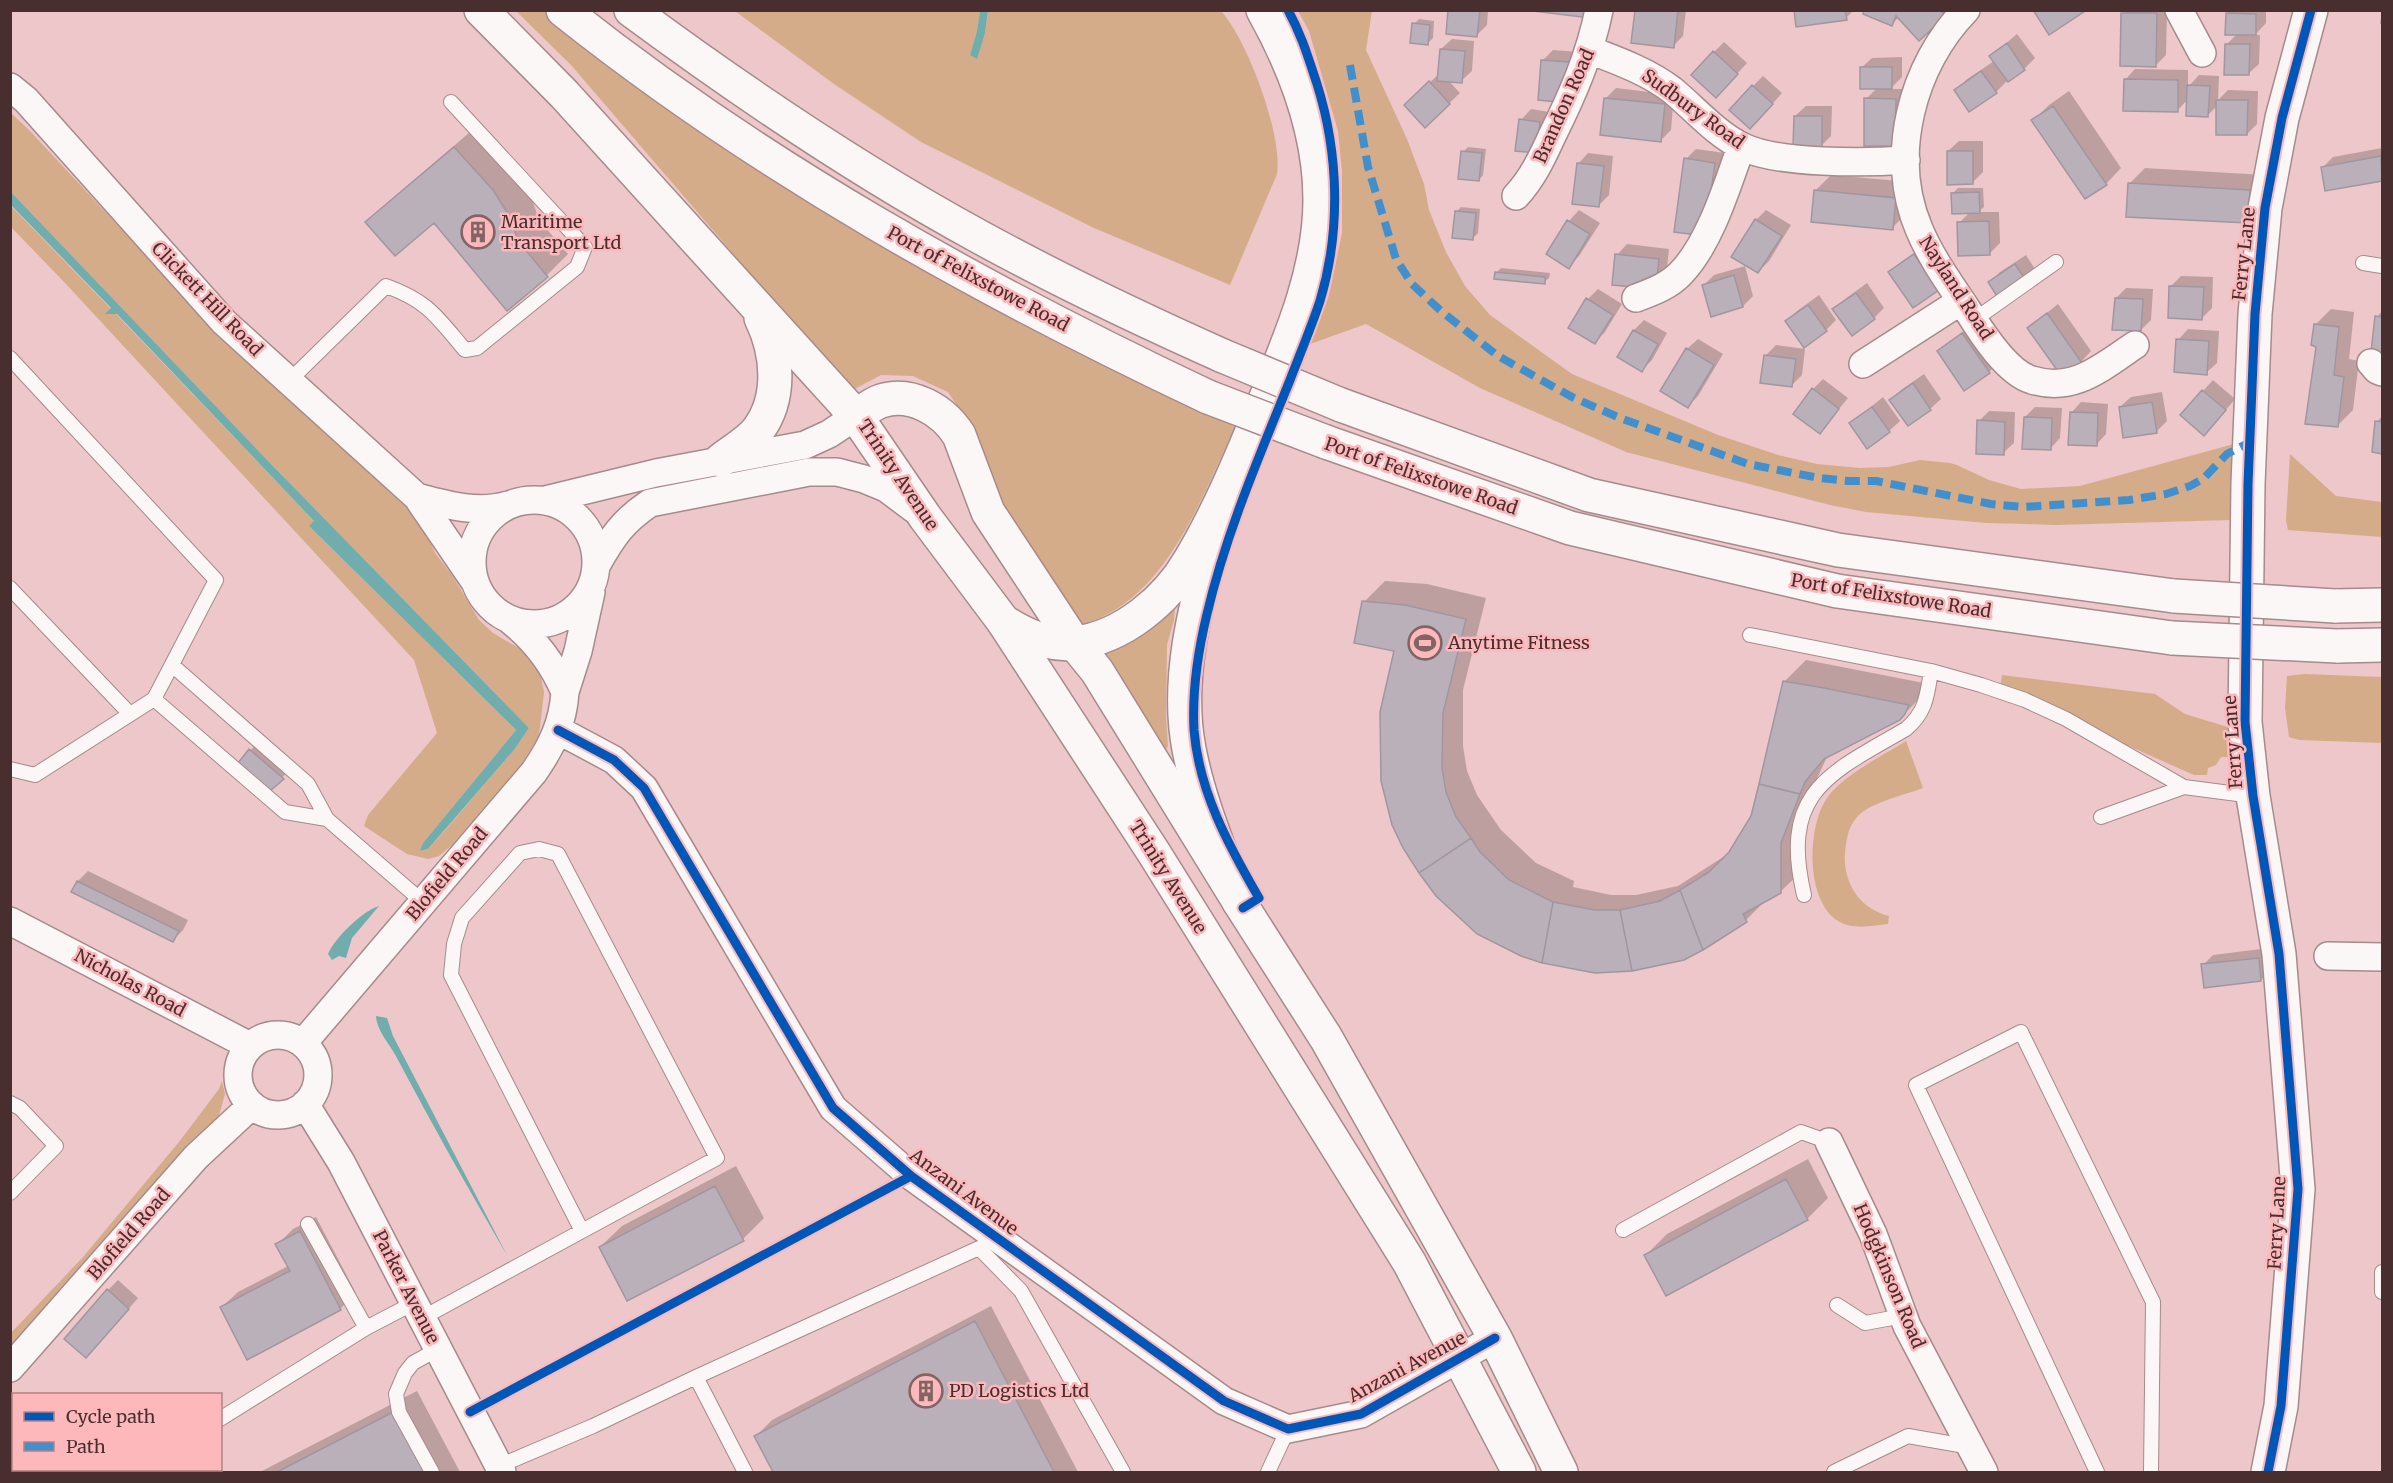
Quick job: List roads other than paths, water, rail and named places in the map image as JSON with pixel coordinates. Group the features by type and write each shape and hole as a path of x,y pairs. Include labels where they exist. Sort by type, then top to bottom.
{"main road":[{"path":"481,10 564,94 856,416"},
{"name":"Port of Felixstowe Road","path":"563,10 621,57 826,195 1022,305 1113,352 1208,396 1326,442 1570,528 1837,591 2172,638 2337,646 2382,645"},
{"name":"Port of Felixstowe Road","path":"631,10 702,63 887,183 988,242 1142,320 1341,405 1589,495 1838,550 2174,596 2334,606 2382,605"},
{"path":"1004,621 1030,636 1075,644 1104,635 1120,627 1155,603 1190,561 1235,471 1289,343 1315,249 1320,200 1317,157 1301,90 1284,47 1263,10"},
{"name":"Ferry Lane","path":"2268,1473 2281,1406 2298,1189 2279,954 2253,796 2245,722 2248,484 2255,314 2271,169 2311,10"},
{"path":"721,460 756,432 769,412 775,392 773,359 768,334 754,305"},
{"name":"Trinity Avenue","path":"1519,1473 1409,1262 1154,853 1004,621 925,517 856,416 879,402 906,398 928,406 953,426 959,435 988,512 1075,644 1097,671 1239,902 1326,1038 1496,1338 1561,1473"},
{"path":"1235,471 1203,578 1191,638 1185,702 1189,748 1199,792 1239,902"}],"street":[{"name":"Brandon Road","path":"1516,196 1527,185 1571,98 1590,50 1599,10"},
{"name":"Nayland Road","path":"1966,10 1952,25 1935,50 1924,73 1910,116 1906,160 1909,195 1919,230 1968,311 2004,360 2030,380 2065,382 2083,379 2135,345"},
{"path":"2179,10 2202,53"},
{"name":"Sudbury Road","path":"1590,50 1647,73 1741,147 1768,156 1794,159 1906,160"},
{"name":"Clickett Hill Road","path":"10,87 26,100 224,322 417,497 475,583"},
{"path":"1636,298 1663,288 1681,274 1697,251 1741,147"},
{"path":"1863,364 1968,311"},
{"path":"565,692 559,677 530,636 512,621 496,612 483,599 475,583 472,566 473,549 479,532 489,519 503,508 518,502 545,500 656,473 805,445 829,434 856,416"},
{"path":"512,621 531,625 551,623 569,614 584,600 614,535 631,516 650,503 809,472 837,472 886,488 925,517"},
{"name":"Clickett Hill Road","path":"417,497 464,508 491,510 518,502"},
{"path":"545,500 562,506 577,516 588,530 595,546 595,573"},
{"name":"Blofield Road","path":"303,1043 534,772 558,730 564,710 565,692 578,651 595,573"},
{"name":"Anzani Avenue","path":"558,730 614,760 644,788 833,1108 912,1176 1224,1401 1288,1429 1361,1414 1496,1338"},
{"name":"Nicholas Road","path":"10,921 250,1046"},
{"path":"2328,956 2382,957"},
{"path":"277,1035 291,1036 303,1043 312,1053 318,1073 316,1087 305,1104 294,1112 280,1115 267,1113 252,1105 243,1094 238,1075 240,1061 250,1046 262,1038 277,1035"},
{"name":"Parker Avenue","path":"305,1104 341,1162 500,1469"},
{"name":"Blofield Road","path":"10,1368 196,1157 252,1105"},
{"name":"Hodgkinson Road","path":"1829,1142 1873,1234 1903,1316 1984,1473"}],"lane":[{"path":"289,381 386,286 427,306 465,350 477,348 577,267 585,247 451,102"},
{"path":"1968,311 2056,262"},
{"path":"2363,263 2382,266"},
{"path":"10,358 216,580 154,699 35,775 10,769"},
{"path":"10,588 130,714"},
{"path":"1750,635 1931,671 2025,700 2066,719 2184,787 2253,796"},
{"path":"172,665 308,784 327,819 423,902"},
{"path":"1804,895 1797,850 1798,834 1807,806 1832,773 1916,721 1925,705 1931,671"},
{"path":"154,699 285,812 327,819"},
{"path":"2101,817 2184,787"},
{"path":"222,1418 366,1328 418,1310 582,1231 717,1158 558,854 539,849 520,853 462,918 454,944 451,975 582,1231"},
{"path":"2097,1473 1916,1085 2021,1032 2153,1302 2151,1473"},
{"path":"10,1103 20,1108 56,1146 10,1193"},
{"path":"1623,1230 1801,1132 1829,1142"},
{"path":"308,1224 366,1328"},
{"path":"500,1469 979,1248 1021,1291 1123,1473"},
{"path":"2382,1272 2382,1292"},
{"path":"1837,1305 1865,1323 1903,1316"},
{"path":"432,1473 399,1412 396,1394 405,1373 413,1362 438,1349"},
{"path":"696,1377 745,1473"},
{"path":"1268,1473 1288,1429"},
{"path":"1839,1471 1908,1436 1971,1447"}],"water":[{"path":"980,11 988,11 985,33 977,59 970,55"},
{"path":"11,192 272,465 529,728 514,750 428,849 420,851 423,843 516,730 309,526 314,521 117,314 105,314 111,308 11,205"},
{"path":"379,906 352,938 346,958 339,956 332,960 328,954 343,933 365,913"},
{"path":"376,1016 387,1018 393,1036 508,1257 382,1033"}],"place":[{"name":"Maritime Transport Ltd","path":"478,232"},
{"name":"Anytime Fitness","path":"1425,643"},
{"name":"PD Logistics Ltd","path":"926,1391"}]}
